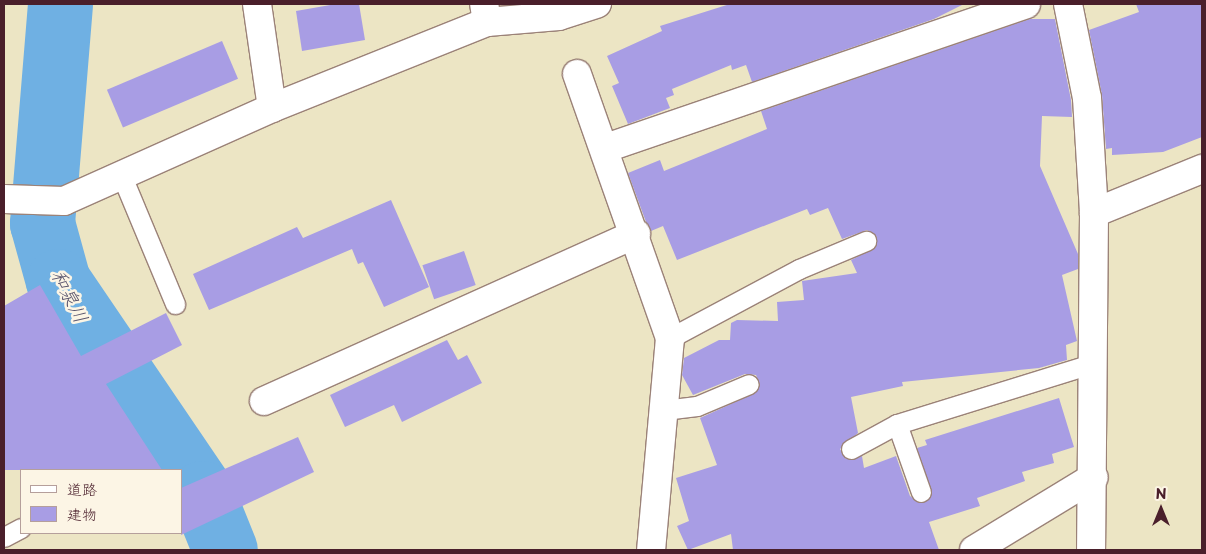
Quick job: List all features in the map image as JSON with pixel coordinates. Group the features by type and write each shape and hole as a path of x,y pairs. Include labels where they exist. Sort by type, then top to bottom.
{"street":[{"path":"257,4 272,108"},
{"path":"4,199 51,201 121,174 486,13 559,16 597,4"},
{"path":"606,148 1026,4"},
{"path":"1068,4 1087,98 1094,213 1094,477 1091,550"},
{"path":"577,74 606,148 670,338 651,550"},
{"path":"1094,213 1202,169"},
{"path":"264,401 636,234"},
{"path":"974,550 1094,477"}],"lane":[{"path":"121,174 175,304"},
{"path":"670,338 799,269 866,241"},
{"path":"851,449 897,424 1094,363"},
{"path":"664,410 696,406 749,384"},
{"path":"897,424 921,492"},
{"path":"4,537 20,529"}],"building":[{"path":"336,4 359,4 365,40 302,51 296,11"},
{"path":"730,4 964,4 934,19 752,82 746,65 732,70 731,65 672,89 674,95 666,98 670,108 628,124 612,86 619,83 607,56 662,31 660,26"},
{"path":"1136,4 1202,4 1202,137 1163,152 1112,155 1112,148 1106,149 1102,95 1089,30 1139,12"},
{"path":"1030,19 1055,19 1071,100 1072,117 1042,116 1040,166 1078,254 1078,269 1062,275 1077,341 1066,345 1067,360 1039,368 902,382 903,386 851,397 858,433 840,449 846,459 862,456 864,468 896,456 910,496 919,503 932,494 917,448 927,445 925,440 1059,398 1074,447 1052,454 1054,463 1022,472 1025,481 977,498 980,506 929,522 939,550 733,550 731,534 688,550 677,526 689,521 676,478 717,465 700,418 753,394 760,385 756,375 745,374 693,395 682,375 684,358 719,340 730,340 731,323 737,320 778,321 777,302 804,300 802,281 857,273 851,260 875,248 877,237 867,230 842,239 828,208 810,215 807,209 677,260 663,226 651,231 628,173 660,160 664,171 767,129 761,111"},
{"path":"222,41 238,79 123,128 107,90"},
{"path":"391,200 429,287 384,307 363,262 358,264 352,249 209,310 193,274 297,227 303,238"},
{"path":"464,251 476,285 434,299 422,265"},
{"path":"40,285 81,356 166,313 182,345 106,384 161,469 4,470 4,306"},
{"path":"447,340 458,360 467,355 482,383 402,422 394,405 345,427 330,395"},
{"path":"298,437 314,472 181,535 182,488"}],"waterway":[{"name":"和泉川","path":"60,4 42,223 58,281 202,493 225,550"}]}
